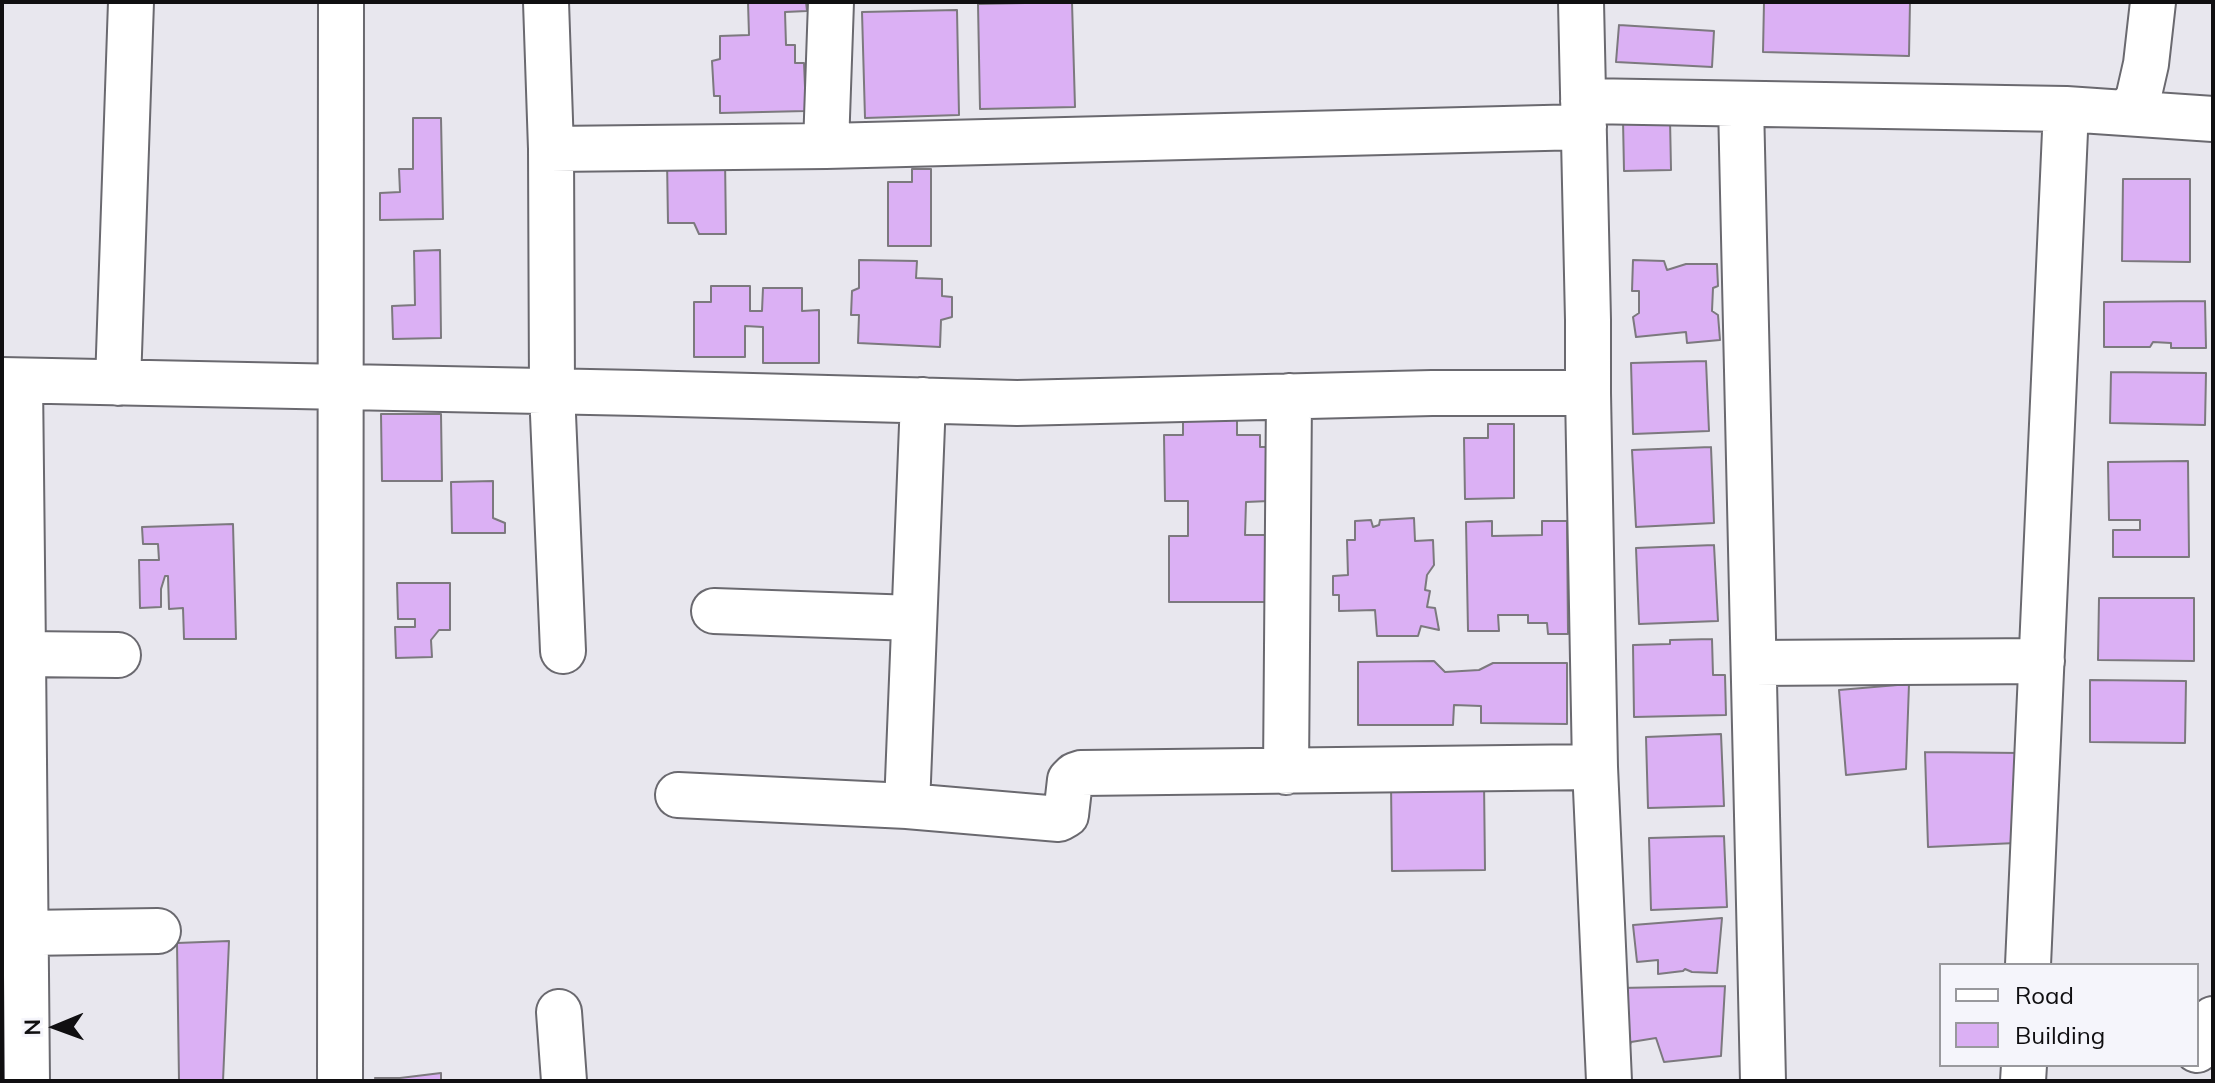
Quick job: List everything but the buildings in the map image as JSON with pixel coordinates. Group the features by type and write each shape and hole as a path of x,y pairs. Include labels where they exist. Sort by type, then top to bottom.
{"street":[{"path":"118,383 131,2"},
{"path":"340,1081 341,2"},
{"path":"546,2 551,149 552,391 563,651"},
{"path":"826,146 831,2"},
{"path":"1581,2 1595,767 1609,1081"},
{"path":"2126,113 2138,99 2146,64 2153,2"},
{"path":"551,149 826,146 1584,114 1741,104 2066,109 2213,119"},
{"path":"1741,104 1763,1081"},
{"path":"2028,963 2066,109"},
{"path":"27,1081 25,933 13,654 11,381 1017,403 1432,393 1588,393"},
{"path":"1286,772 1289,396"},
{"path":"907,806 923,400"},
{"path":"714,611 914,618"},
{"path":"13,654 118,655"},
{"path":"1754,663 2042,661"},
{"path":"678,795 907,806 1059,819 1066,815 1070,780 1081,773 1595,767"},
{"path":"25,933 158,931"},
{"path":"559,1012 564,1081"},
{"path":"2199,1046 2213,1019"}]}
